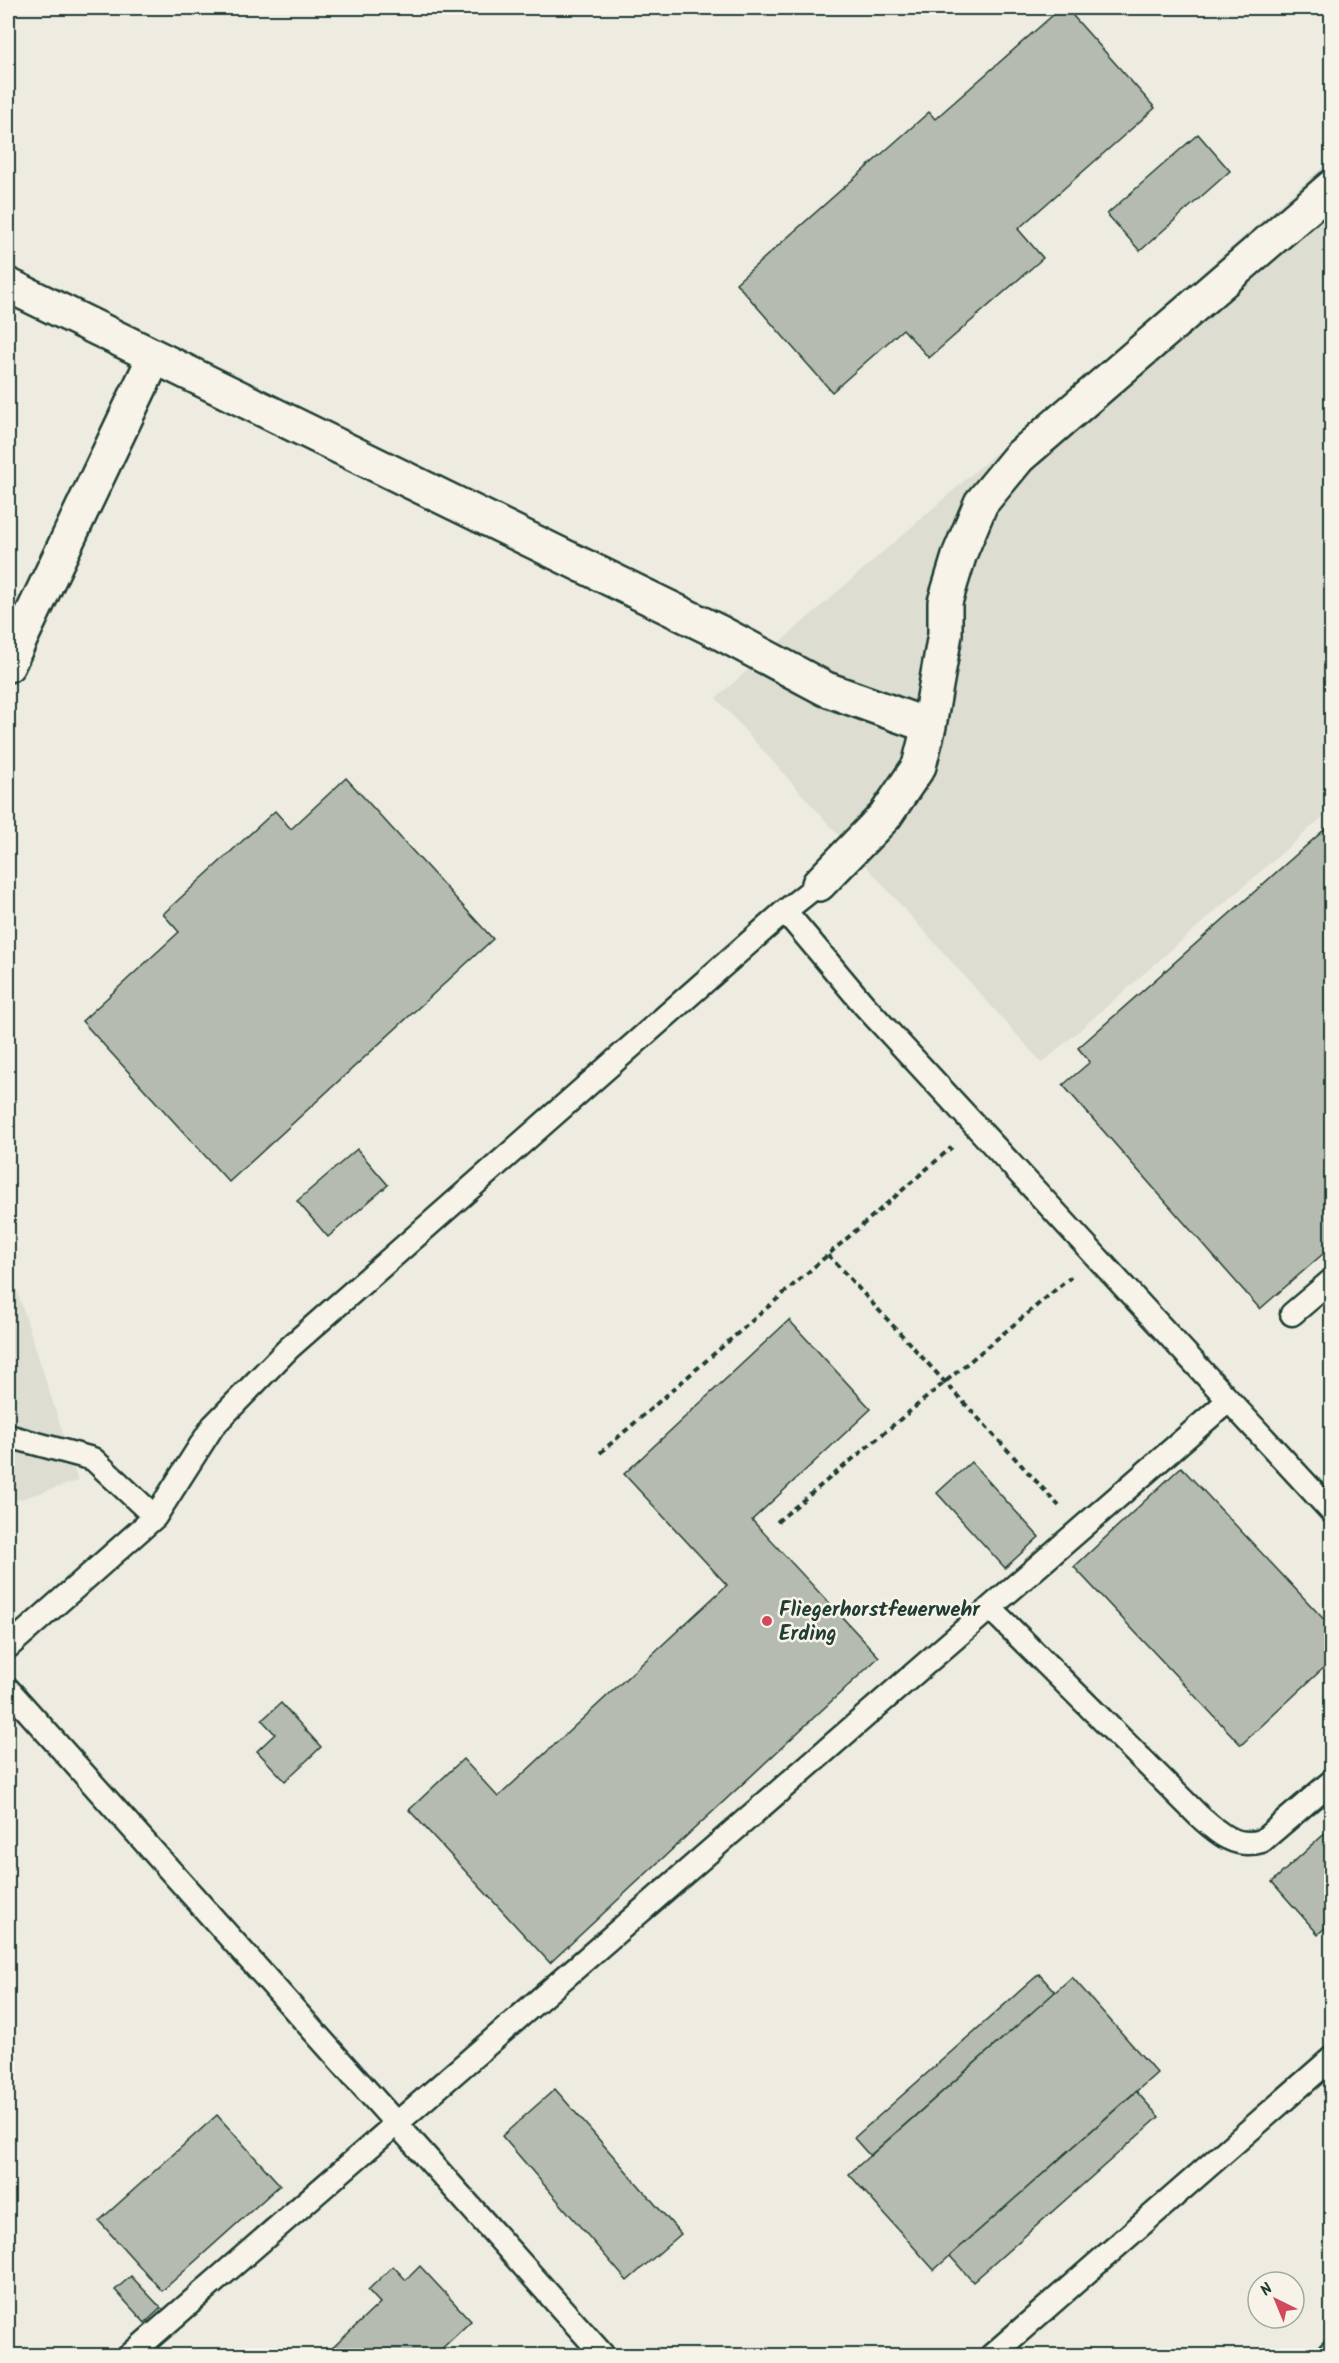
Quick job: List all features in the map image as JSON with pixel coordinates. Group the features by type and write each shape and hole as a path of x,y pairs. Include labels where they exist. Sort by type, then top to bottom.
{"street":[{"path":"819,884 885,816 919,766 929,726 945,634 945,602 960,553 981,503 1018,457 1332,188"},
{"path":"8,285 719,632 826,689 929,726"},
{"path":"8,665 154,358"}],"lane":[{"path":"8,1647 155,1517 213,1426 289,1348 785,911 819,884"},
{"path":"785,911 864,1005 1332,1512"},
{"path":"1292,1314 1332,1280"},
{"path":"129,2355 1228,1401"},
{"path":"8,1436 93,1459 155,1517"},
{"path":"990,1608 1199,1816 1230,1840 1252,1844 1262,1841 1332,1781"},
{"path":"8,1689 395,2125 604,2355"},
{"path":"991,2355 1332,2058"},
{"path":"1327,2355 1332,2351"}],"path":[{"path":"600,1453 975,1126"},
{"path":"828,1255 1081,1530"},
{"path":"777,1522 1095,1257"}],"shaded area":[{"path":"1331,160 1331,810 1042,1063 716,698"},
{"path":"8,1262 78,1481 8,1503"}],"building":[{"path":"1061,8 1066,8 1155,108 1018,229 1043,258 929,358 903,329 832,392 736,283 929,112 935,119"},
{"path":"1198,134 1230,171 1140,251 1107,214"},
{"path":"346,778 493,939 229,1182 82,1021 179,932 163,914 275,811 291,829"},
{"path":"1332,823 1332,1246 1260,1309 1063,1085 1090,1062 1078,1048"},
{"path":"357,1149 388,1185 328,1237 297,1201"},
{"name":"Fliegerhorstfeuerwehr Erding","path":"789,1320 871,1409 752,1520 879,1657 550,1963 409,1810 463,1759 498,1797 727,1585 624,1474"},
{"path":"971,1462 1039,1537 1005,1568 937,1493"},
{"path":"1181,1467 1332,1628 1332,1660 1241,1745 1074,1567"},
{"path":"281,1703 321,1747 285,1781 257,1751 275,1734 262,1720"},
{"path":"1332,1827 1332,1922 1318,1934 1272,1882"},
{"path":"1039,1974 1055,1992 870,2156 854,2138"},
{"path":"1072,1977 1157,2073 934,2270 849,2174"},
{"path":"555,2089 681,2234 627,2281 502,2136"},
{"path":"1136,2091 1159,2117 973,2282 950,2256"},
{"path":"217,2115 280,2185 162,2291 99,2221"},
{"path":"393,2266 406,2280 420,2266 471,2321 434,2356 324,2356 380,2303 368,2290"},
{"path":"131,2276 161,2308 145,2323 115,2290"}],"place":[{"name":"Fliegerhorstfeuerwehr Erding","path":"767,1621"}]}
